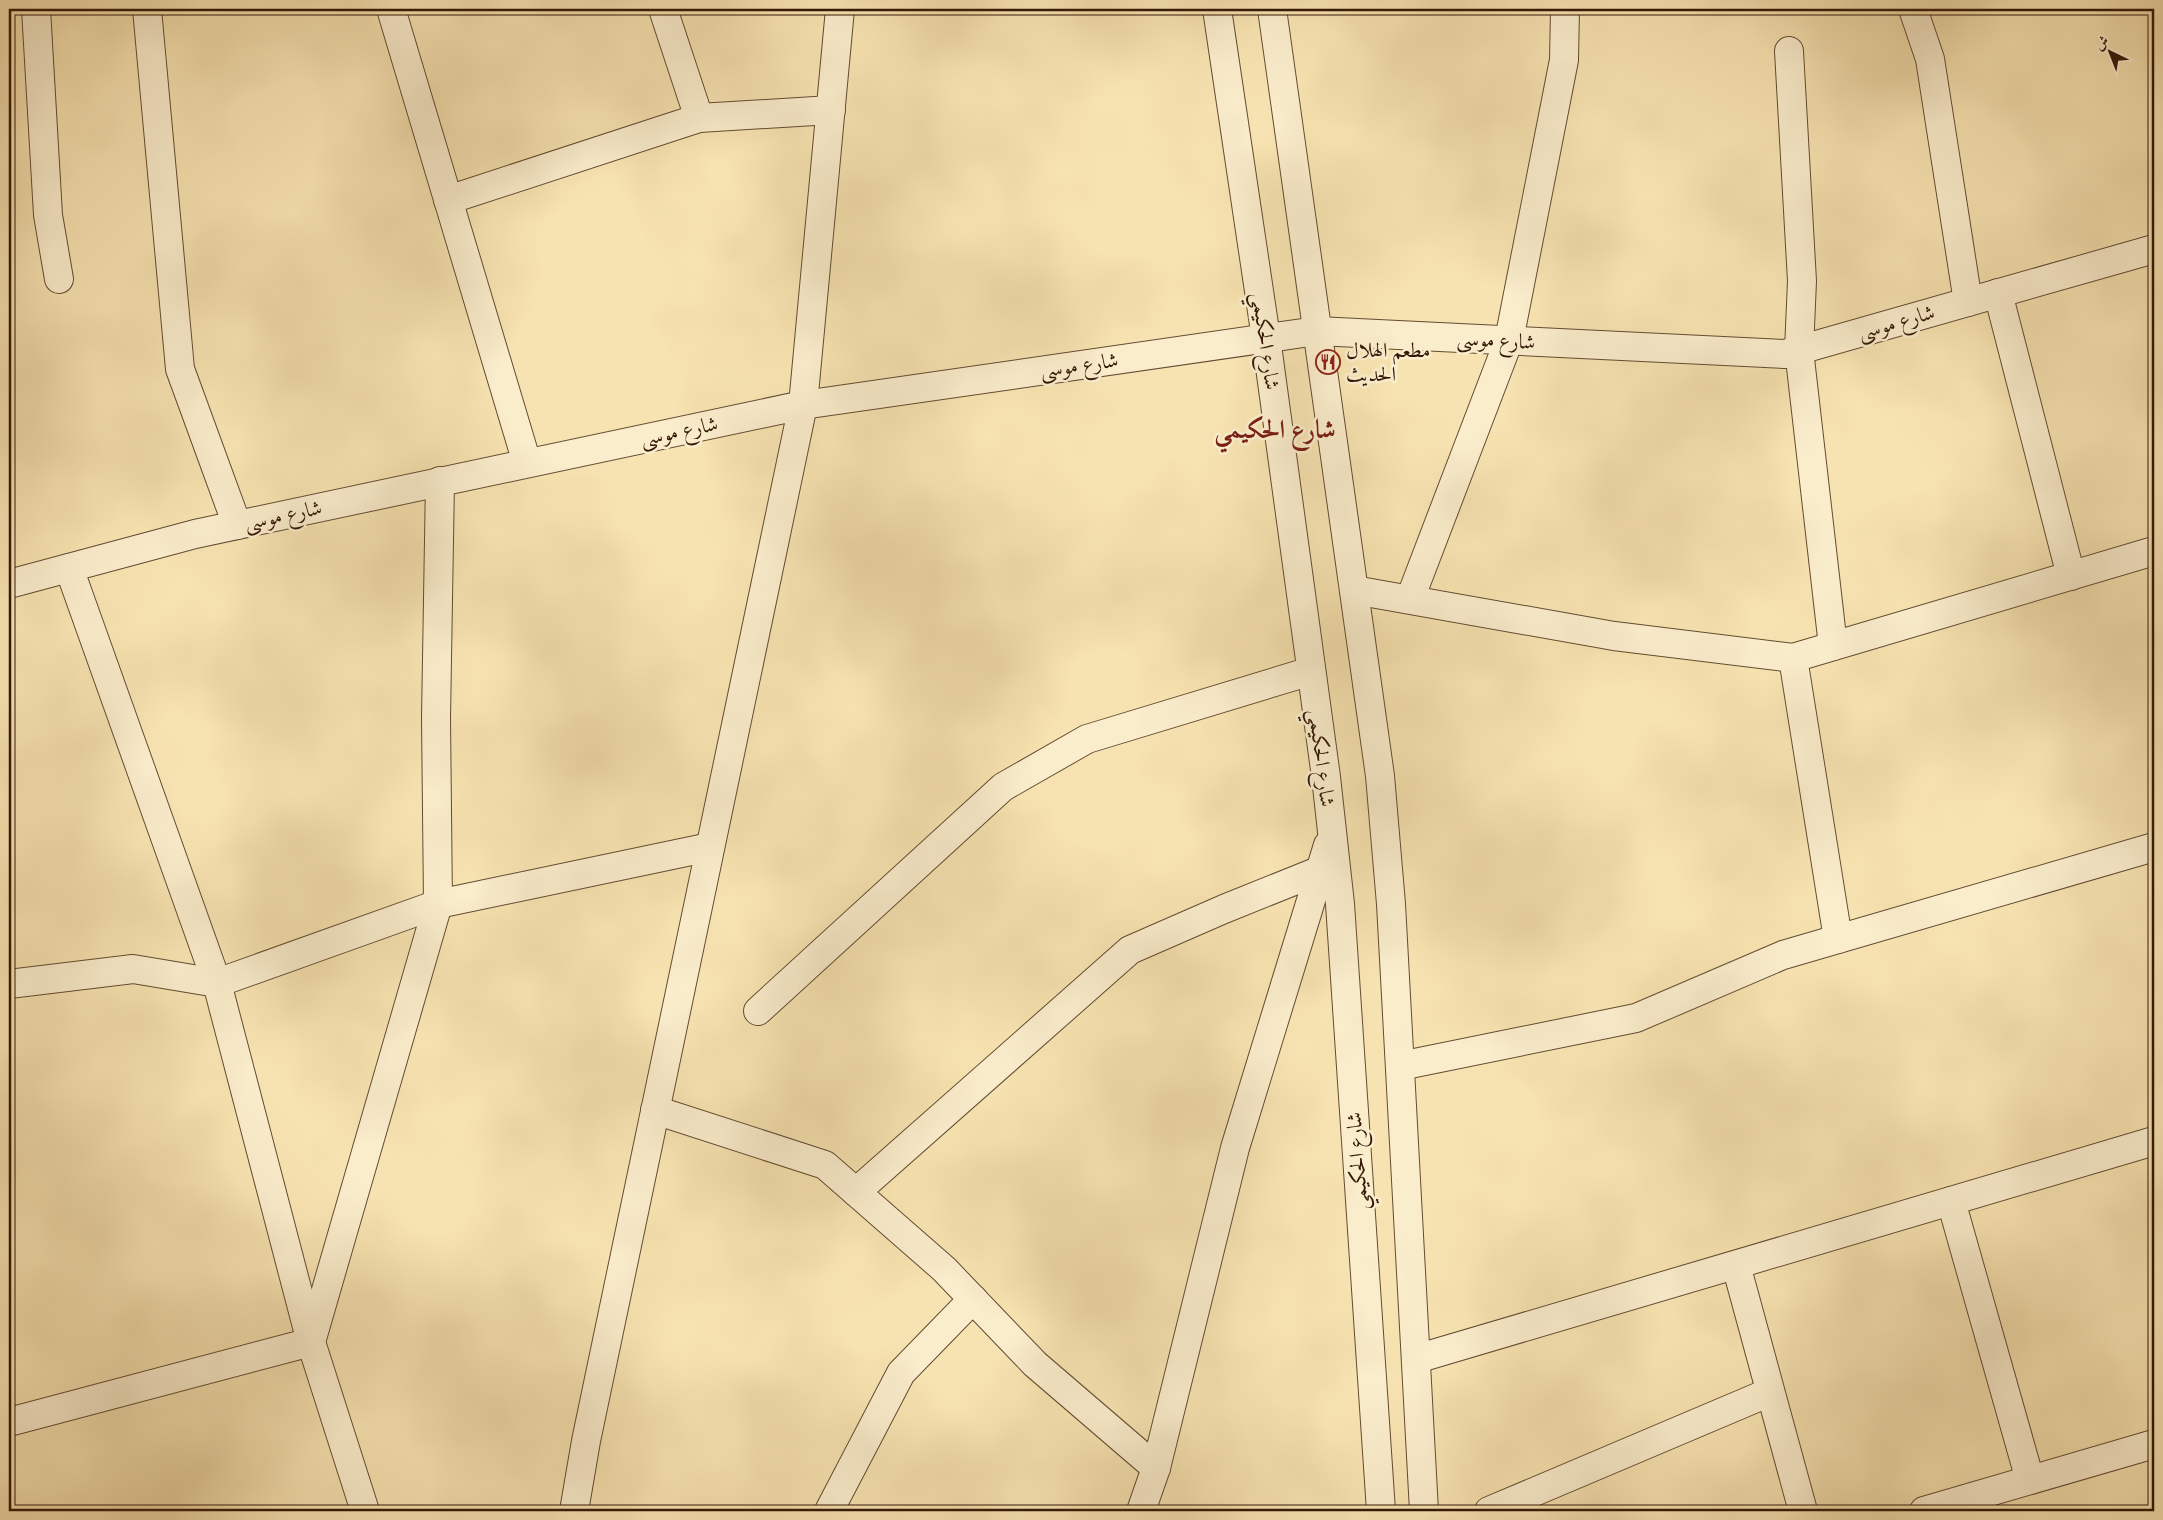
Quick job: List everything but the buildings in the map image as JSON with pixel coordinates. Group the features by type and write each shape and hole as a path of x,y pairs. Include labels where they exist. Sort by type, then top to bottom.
{"street":[{"path":"36,9 48,215 59,279"},
{"path":"147,9 180,369 237,525"},
{"path":"391,9 527,463"},
{"path":"663,9 699,118"},
{"path":"574,1511 586,1441 802,405 840,9"},
{"name":"شارع الحكيمي","path":"1217,9 1266,338 1311,670 1340,904 1381,1511"},
{"path":"1272,9 1380,776 1400,1066 1424,1511"},
{"path":"1410,600 1509,340 1564,60 1565,9"},
{"path":"1914,9 1930,59 1968,302"},
{"path":"1789,51 1802,281 1799,350 1833,646"},
{"path":"448,200 699,118 831,110"},
{"name":"شارع موسى","path":"9,584 195,534 802,405 1317,331 1785,354 2154,249"},
{"path":"1998,293 2071,576"},
{"path":"312,1342 438,904 436,718 440,482"},
{"path":"1354,590 1614,636 1793,658 2154,551"},
{"path":"70,568 217,983 312,1342 365,1511"},
{"path":"1793,658 1838,938"},
{"path":"758,1011 1004,787 1087,739 1311,670"},
{"path":"1141,1511 1156,1468 1235,1148 1332,834"},
{"path":"9,984 133,969 217,983 438,904 710,847"},
{"path":"1400,1066 1636,1018 1783,955 2154,847"},
{"path":"856,1192 1130,950 1224,909 1321,870"},
{"path":"655,1110 825,1165 944,1269 1035,1364 1156,1468"},
{"path":"1416,1359 2154,1141"},
{"path":"1950,1202 2030,1480"},
{"path":"1736,1265 1803,1511"},
{"path":"829,1511 901,1372 972,1299"},
{"path":"9,1422 312,1342"},
{"path":"1489,1511 1770,1392"},
{"path":"1924,1511 2154,1444"}],"place":[{"name":"مطعم الهلال الحديث","path":"1328,362"}],"district":[{"name":"شارع الحكيمي","path":"1275,429"}]}
